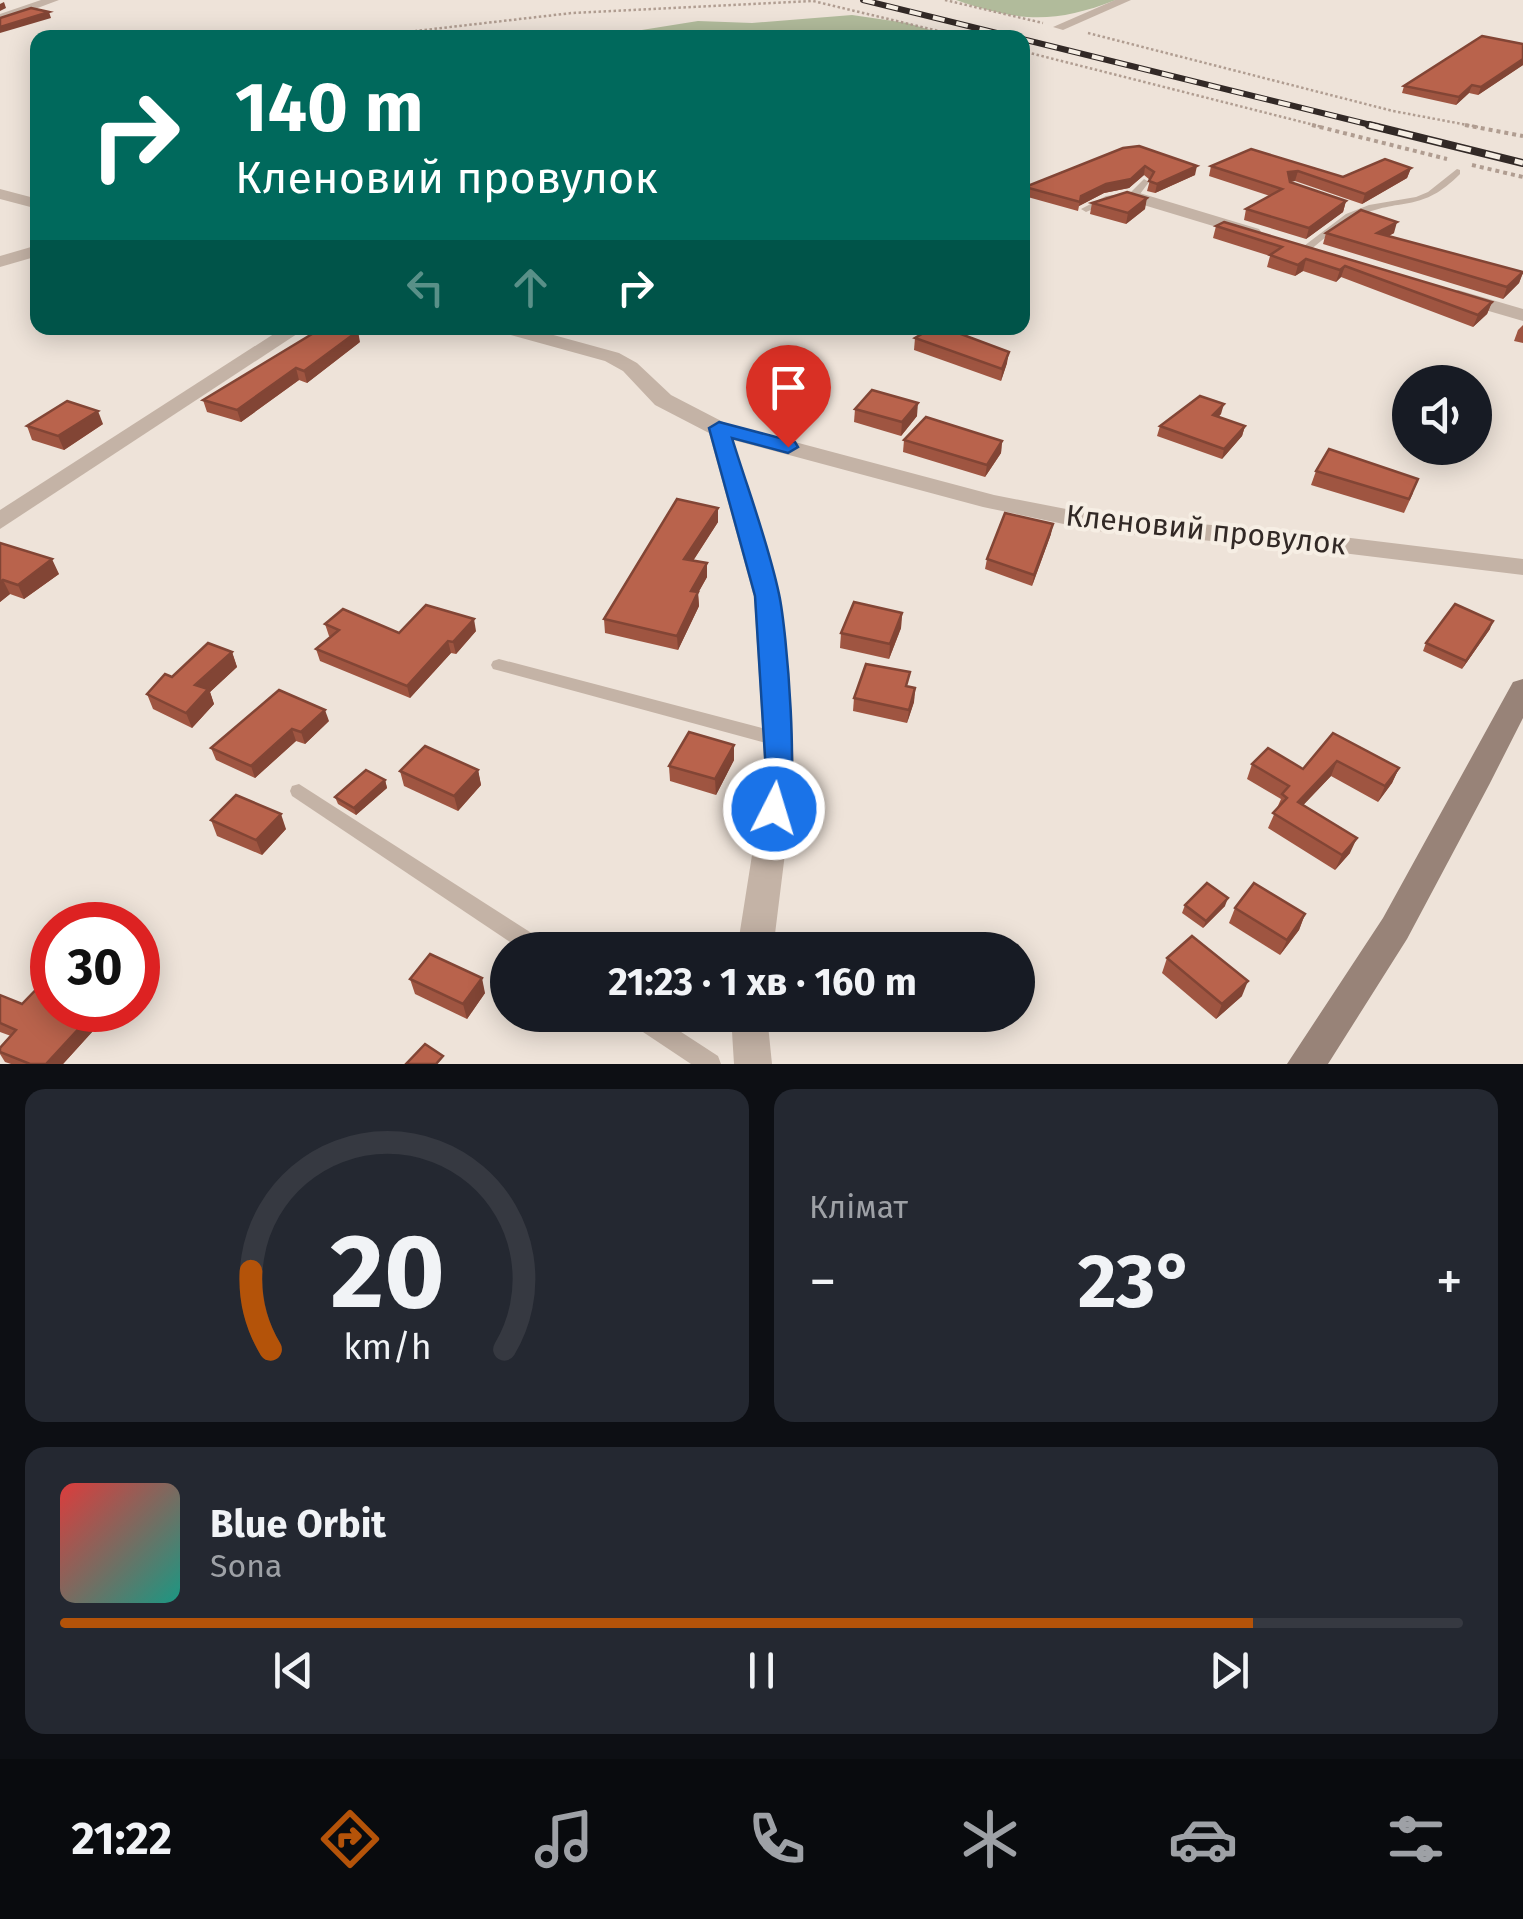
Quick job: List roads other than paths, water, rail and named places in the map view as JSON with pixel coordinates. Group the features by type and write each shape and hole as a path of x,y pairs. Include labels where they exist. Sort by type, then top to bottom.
{"street":[{"path":"0,18 52,0"},
{"path":"1058,27 1125,0"},
{"path":"1139,189 1267,237"},
{"path":"0,194 30,202"},
{"path":"0,262 30,253"},
{"path":"1432,288 1523,315"},
{"path":"0,521 285,335"},
{"name":"Кленовий провулок","path":"532,335 612,357 630,366 674,407 719,428 992,502 1097,523 1344,544 1523,568"},
{"path":"719,428 768,596 780,773 758,932"},
{"path":"1306,1064 1336,1023 1437,856 1523,689"},
{"path":"750,1032 753,1064"}],"lane":[{"path":"1305,248 1361,211 1420,201 1434,194 1456,166"},
{"path":"1086,209 1139,189"},
{"path":"1343,205 1361,211"},
{"path":"500,665 777,740"},
{"path":"300,790 512,932"},
{"path":"662,1032 710,1064"}],"railway":[{"path":"863,0 985,30"},
{"path":"1030,41 1379,127"},
{"path":"1369,125 1523,163"}]}
